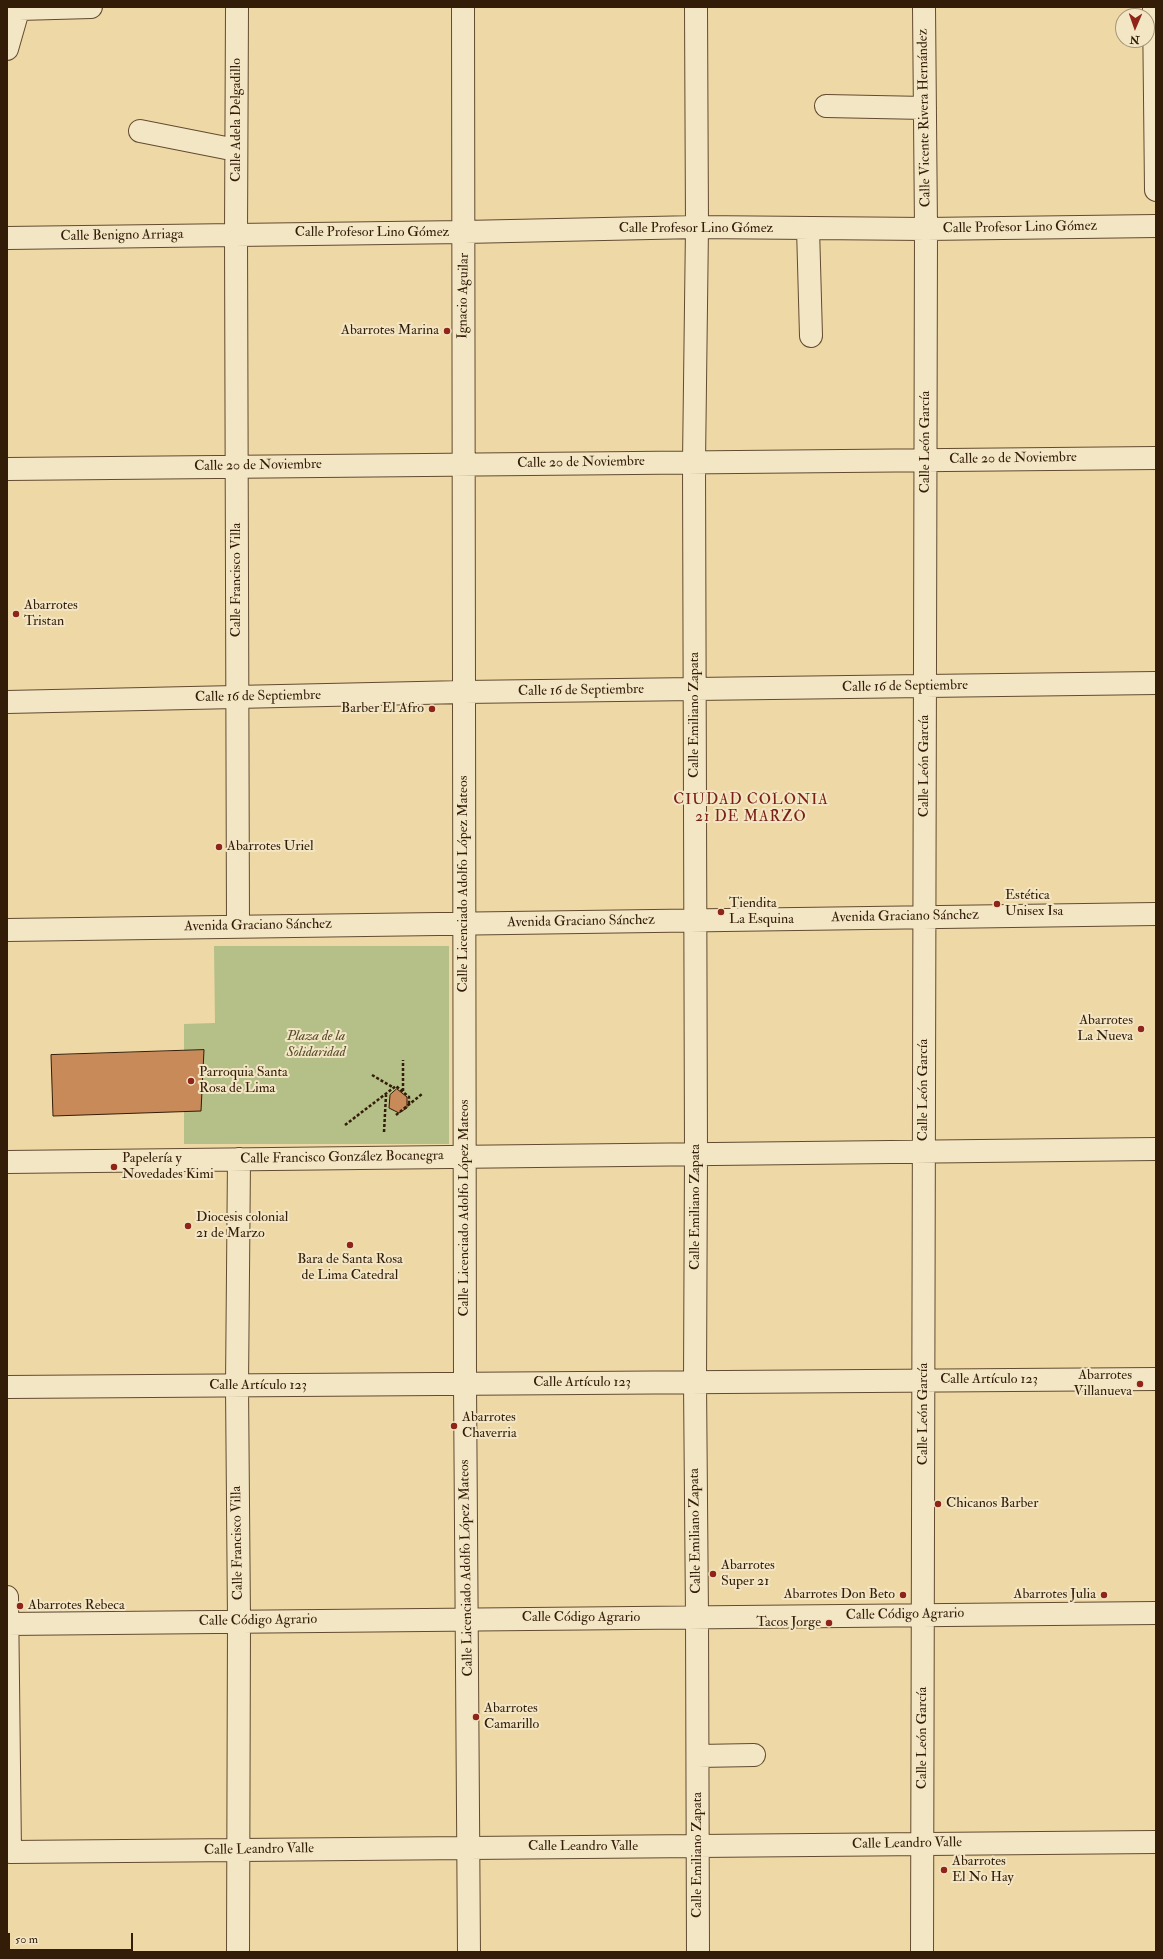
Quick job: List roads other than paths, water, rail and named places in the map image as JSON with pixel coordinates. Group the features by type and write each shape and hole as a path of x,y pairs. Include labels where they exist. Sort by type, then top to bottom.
{"street":[{"path":"7,49 19,8 91,7"},
{"name":"Calle Adela Delgadillo","path":"236,234 237,7"},
{"name":"Ignacio Aguilar","path":"462,465 464,232 463,7"},
{"name":"Calle Emiliano Zapata","path":"696,7 698,227 694,462 696,920 695,1382 698,1617 698,1952"},
{"name":"Calle Vicente Rivera Hernández","path":"924,7 926,228"},
{"path":"1154,7 1156,190"},
{"path":"826,106 925,108"},
{"path":"140,131 236,150"},
{"name":"Calle Profesor Lino Gómez","path":"236,234 464,232 698,227 926,228 1156,226"},
{"path":"808,228 811,336"},
{"name":"Calle León García","path":"922,1952 926,228"},
{"name":"Calle Benigno Arriaga","path":"7,238 236,234"},
{"name":"Calle Francisco Villa","path":"236,234 238,927"},
{"name":"Calle 20 de Noviembre","path":"7,469 1156,458"},
{"name":"Calle Licenciado Adolfo López Mateos","path":"462,465 466,1157 465,1384 468,1619 469,1952"},
{"name":"Calle 16 de Septiembre","path":"7,702 464,692 1156,683"},
{"name":"Avenida Graciano Sánchez","path":"7,930 1156,914"},
{"name":"Calle Francisco González Bocanegra","path":"7,1162 1156,1149"},
{"name":"Calle Francisco Villa","path":"238,1952 239,1621 237,1386 239,1159"},
{"name":"Calle Artículo 123","path":"7,1387 1156,1379"},
{"path":"7,1597 8,1797"},
{"name":"Calle Código Agrario","path":"7,1624 1156,1613"},
{"path":"698,1756 754,1755"},
{"name":"Calle Leandro Valle","path":"8,1797 10,1852 1156,1842"}],"place":[{"name":"Abarrotes Marina","path":"447,331"},
{"name":"Abarrotes Tristan","path":"16,614"},
{"name":"Barber El Afro","path":"432,709"},
{"name":"Abarrotes Uriel","path":"219,847"},
{"name":"Estética Unisex Isa","path":"997,904"},
{"name":"Tiendita La Esquina","path":"721,912"},
{"name":"Abarrotes La Nueva","path":"1141,1029"},
{"name":"Parroquia Santa Rosa de Lima","path":"191,1081"},
{"name":"Papelería y Novedades Kimi","path":"114,1167"},
{"name":"Diocesis colonial 21 de Marzo","path":"188,1226"},
{"name":"Bara de Santa Rosa de Lima Catedral","path":"350,1245"},
{"name":"Abarrotes Villanueva","path":"1140,1384"},
{"name":"Abarrotes Chaverria","path":"454,1426"},
{"name":"Chicanos Barber","path":"938,1504"},
{"name":"Abarrotes Super 21","path":"713,1574"},
{"name":"Abarrotes Don Beto","path":"903,1595"},
{"name":"Abarrotes Julia","path":"1104,1595"},
{"name":"Abarrotes Rebeca","path":"20,1606"},
{"name":"Tacos Jorge","path":"829,1623"},
{"name":"Abarrotes Camarillo","path":"476,1717"},
{"name":"Abarrotes El No Hay","path":"944,1870"}],"district":[{"name":"CIUDAD COLONIA 21 DE MARZO","path":"751,810"}],"park label":[{"name":"Plaza de la Solidaridad","path":"316,1046"}]}
